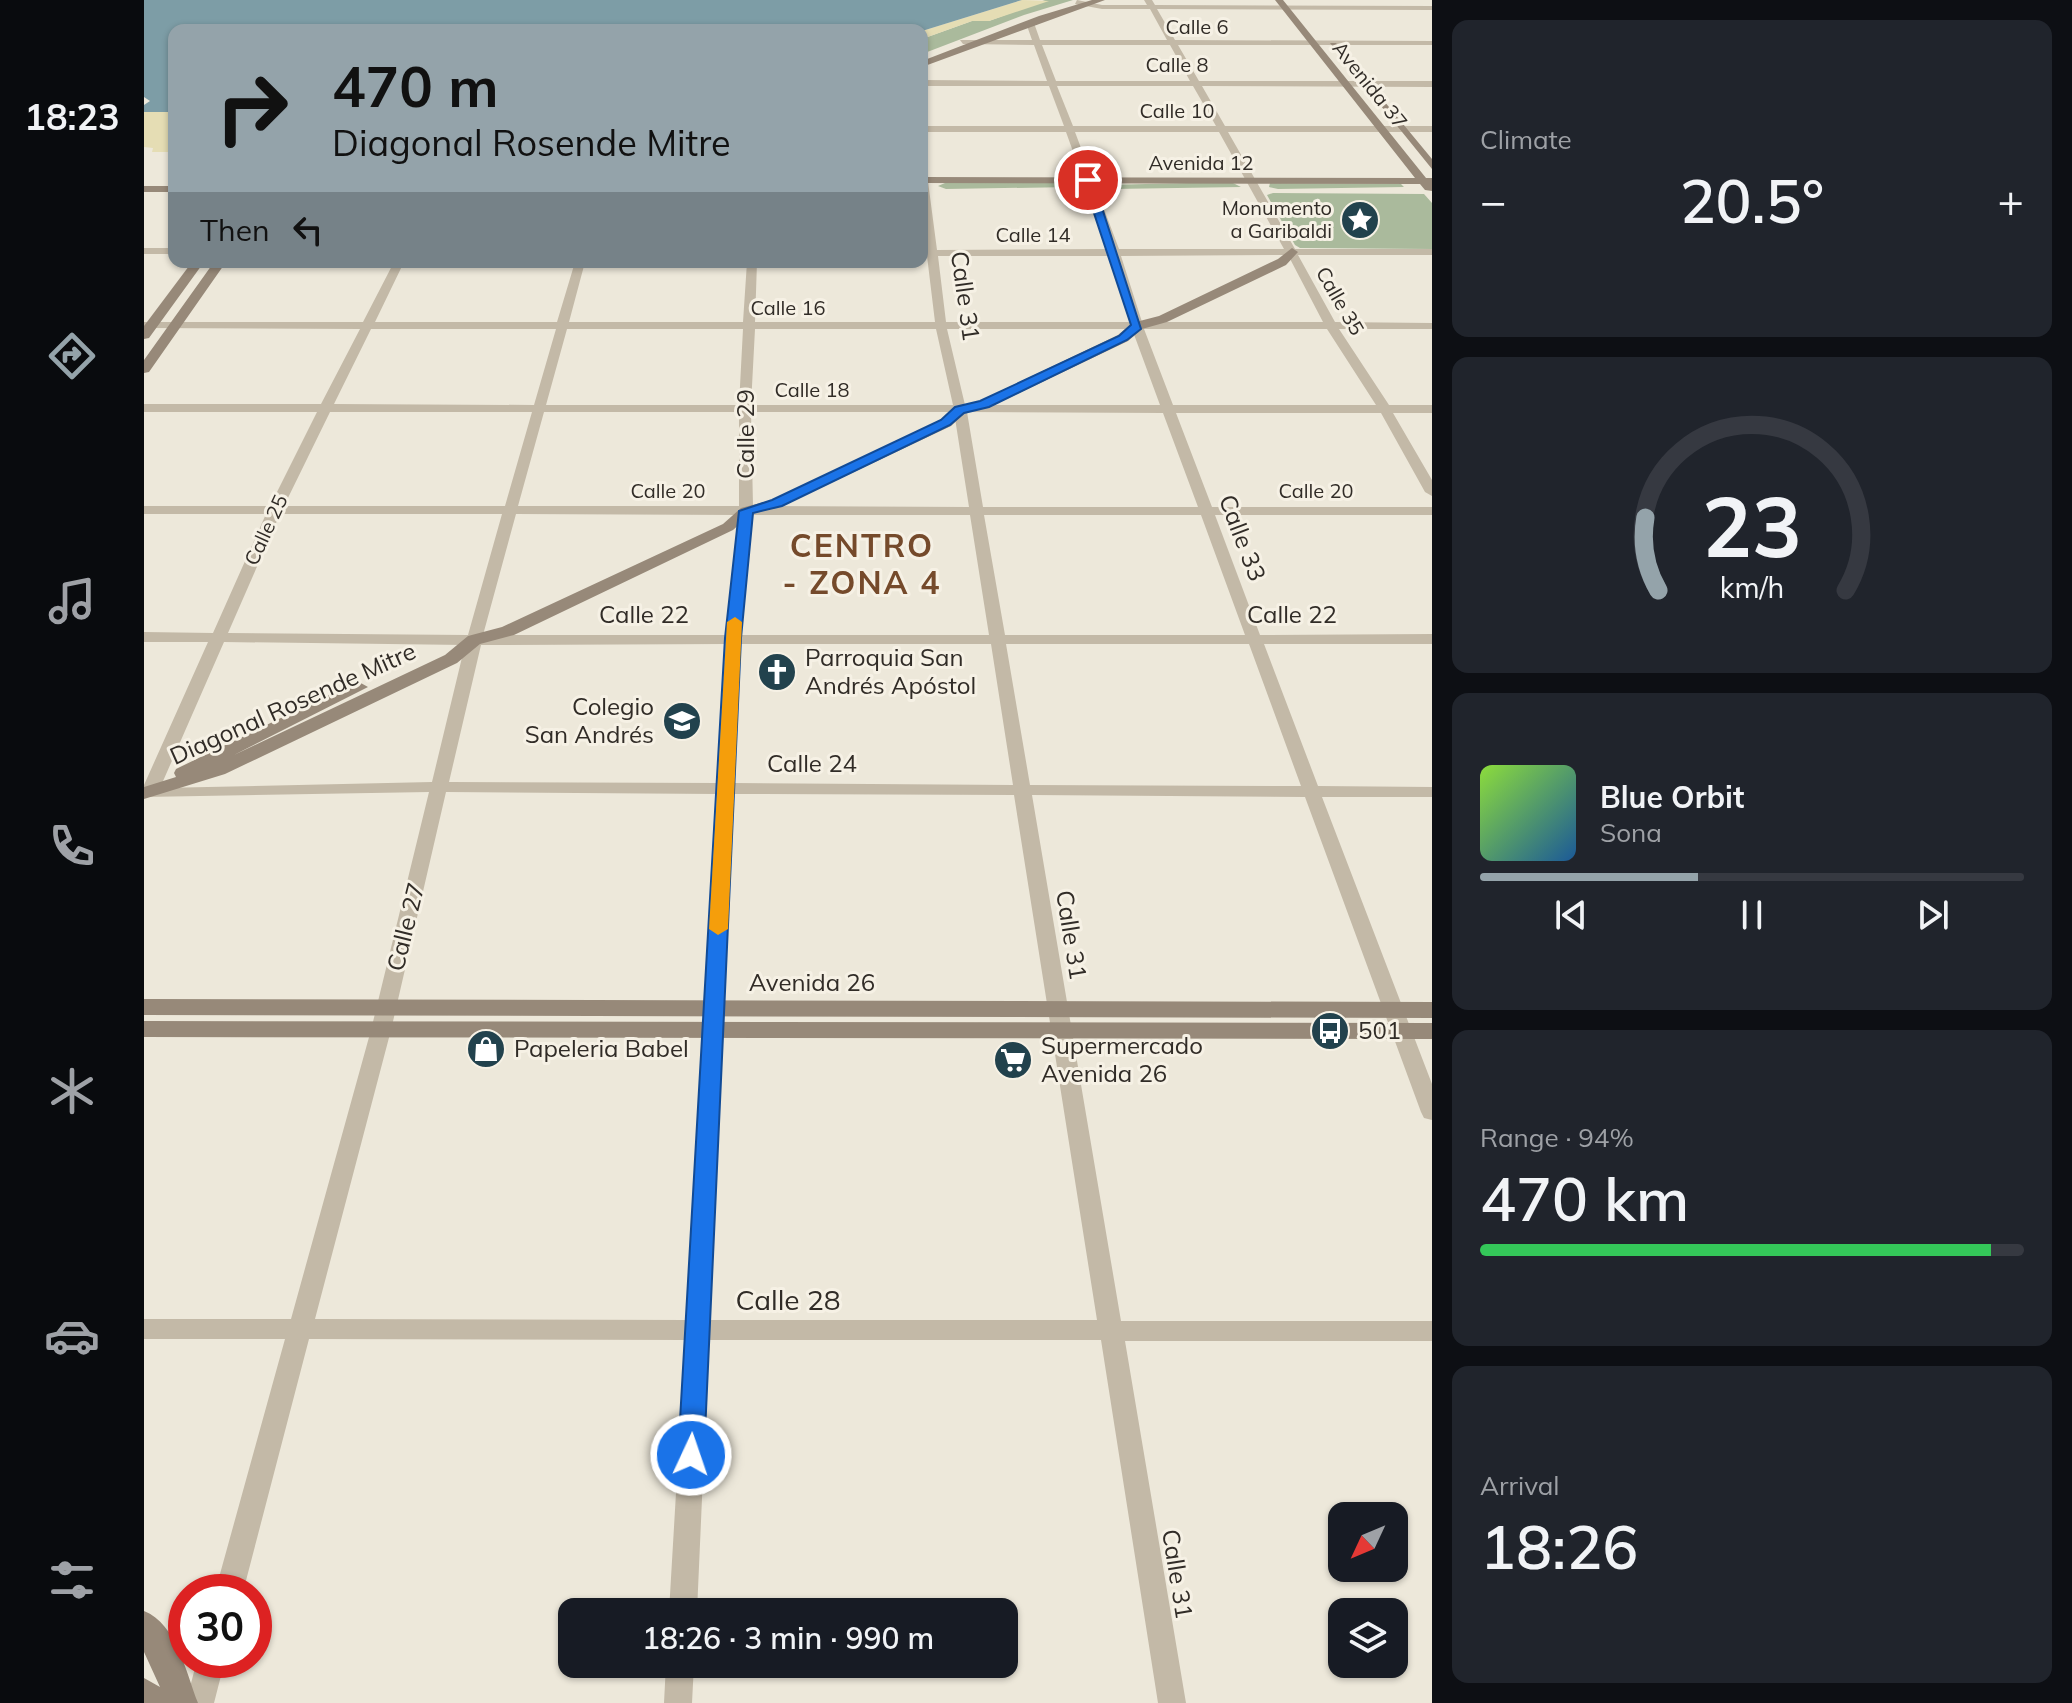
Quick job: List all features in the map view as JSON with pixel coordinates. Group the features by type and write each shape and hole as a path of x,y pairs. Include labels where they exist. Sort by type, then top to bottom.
{"main road":[{"path":"928,56 1084,2 1101,0"},
{"path":"928,62 1084,2"},
{"name":"Avenida 37","path":"1282,4 1428,181 1432,191"},
{"name":"Avenida 37","path":"1298,4 1311,19"},
{"name":"Avenida 37","path":"1321,31 1432,166"},
{"name":"Avenida 12","path":"1255,186 1428,181"},
{"name":"Avenida 12","path":"928,183 1432,191"},
{"path":"144,189 168,189"},
{"name":"Diagonal Rosende Mitre","path":"146,796 218,770 451,659 474,640 508,631 728,527 746,511 777,503 946,423 960,410 999,397 1123,338 1137,326 1163,319 1282,262 1292,252"},
{"path":"146,328 193,268"},
{"path":"144,369 216,268"},
{"name":"Avenida 26","path":"144,1007 384,1019"},
{"name":"Avenida 26","path":"1398,1021 1432,1010"},
{"name":"Avenida 26","path":"144,1029 384,1019 714,1019 1398,1021 1432,1031"},
{"path":"144,1626 163,1652 182,1703"},
{"path":"144,1694 156,1703"}],"street":[{"path":"1421,0 1431,9"},
{"path":"1084,2 1431,9"},
{"name":"Calle 35","path":"1150,4 1331,326 1385,409 1432,492"},
{"name":"Calle 33","path":"1030,23 1115,253 1137,326 1168,410 1432,1112"},
{"name":"Calle 6","path":"963,42 1432,43"},
{"name":"Calle 8","path":"928,83 1432,84"},
{"name":"Calle 10","path":"928,129 1432,129"},
{"path":"144,251 168,251"},
{"name":"Calle 14","path":"928,253 1432,252"},
{"name":"Calle 31","path":"928,253 960,410 1172,1703"},
{"name":"Calle 25","path":"146,796 275,509 396,268"},
{"name":"Calle 27","path":"234,1574 384,1019 474,640 578,268"},
{"name":"Calle 29","path":"684,1598 733,638 746,511 745,410 752,268"},
{"name":"Calle 16","path":"146,328 175,325 1432,326"},
{"name":"Calle 18","path":"144,408 1432,409"},
{"name":"Calle 20","path":"144,510 1432,511"},
{"name":"Calle 22","path":"144,637 474,640 1432,639"},
{"name":"Calle 24","path":"146,796 440,787 1432,792"},
{"name":"Calle 28","path":"144,1329 1432,1331"},
{"path":"200,1703 206,1678"},
{"path":"678,1703 679,1678"}],"green space":[{"path":"1045,0 1073,0 928,52 928,37 972,21 989,21"},
{"path":"1065,182 1073,187 946,189 938,186 945,183"},
{"path":"1231,182 1241,187 1113,189 1103,185"},
{"path":"1270,183 1401,184 1404,187 1278,189 1269,187"},
{"path":"1424,194 1432,203 1432,249 1300,248 1295,245 1267,195"}],"sand":[{"path":"1022,0 1049,1 989,21 972,21 928,37 928,29"},
{"path":"144,112 168,112 168,152 152,152 153,148 144,147"}],"water":[{"path":"144,0 1022,0 928,29 928,24 168,24 168,112 144,112 144,105 150,101 144,97"}],"slow traffic":[{"path":"718,929 735,622"}],"place":[{"name":"Monumento a Garibaldi","path":"1360,220"},
{"name":"Parroquia San Andrés Apóstol","path":"777,672"},
{"name":"Colegio San Andrés","path":"682,721"},
{"name":"501","path":"1330,1031"},
{"name":"Papeleria Babel","path":"486,1049"},
{"name":"Supermercado Avenida 26","path":"1013,1060"}],"district":[{"name":"CENTRO - ZONA 4","path":"862,564"}],"route":[{"path":"691,1455 733,638 746,511 777,503 946,423 960,410 985,404 1123,338 1137,326 1088,180"}]}
